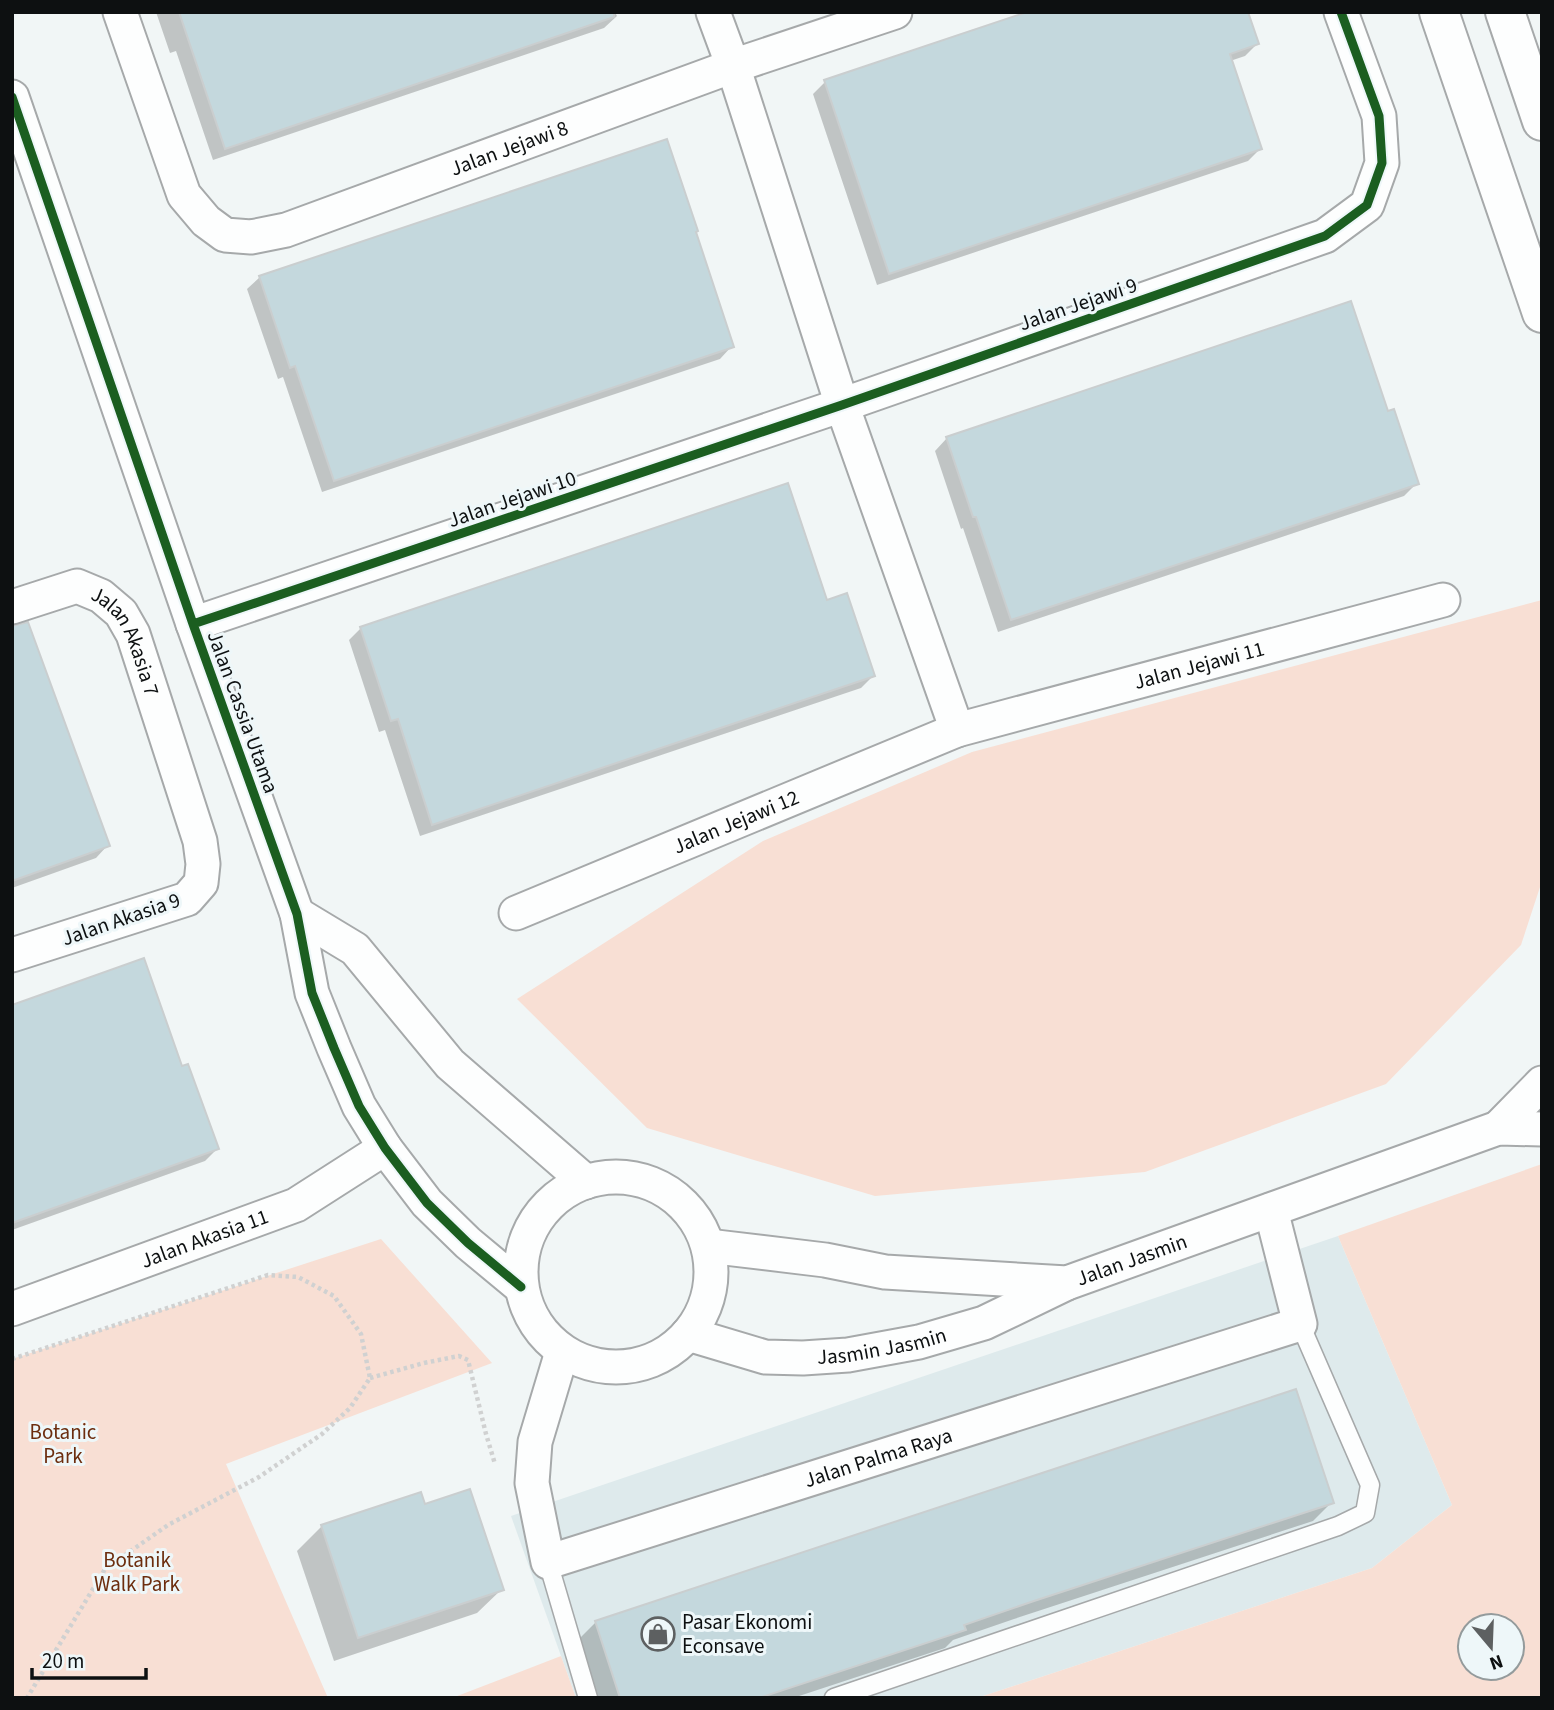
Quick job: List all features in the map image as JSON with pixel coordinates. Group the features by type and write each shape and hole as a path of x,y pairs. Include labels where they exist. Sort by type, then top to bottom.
{"main road":[{"path":"1439,12 1542,313"},
{"path":"1505,12 1542,121"}],"street":[{"name":"Jalan Jejawi 8","path":"120,12 184,195 206,221 225,235 251,237 286,230 733,66 895,12"},
{"path":"713,12 733,66 842,405 957,730"},
{"name":"Jalan Jejawi 9","path":"842,405 1325,236 1367,205 1382,163 1379,116 1341,12"},
{"name":"Jalan Cassia Utama","path":"12,97 193,624 297,914 312,993 359,1106 385,1148 427,1203 522,1287"},
{"name":"Jalan Jejawi 10","path":"193,624 842,405"},
{"name":"Jalan Akasia 7","path":"12,607 77,586 101,596 121,613 133,634 166,737"},
{"name":"Jalan Jejawi 11","path":"957,730 1443,600"},
{"name":"Jalan Jejawi 12","path":"516,913 957,730"},
{"name":"Jalan Akasia 9","path":"12,955 187,899 201,883 203,864 200,841 166,737"},
{"path":"297,914 355,949 450,1063 586,1182"},
{"name":"Jalan Jasmin","path":"1499,1128 1542,1083"},
{"name":"Jalan Jasmin","path":"708,1246 825,1260 885,1272 1067,1283 1499,1128 1542,1129"},
{"name":"Jalan Akasia 11","path":"12,1309 296,1205 385,1148"},
{"path":"611,1177 637,1179 661,1188 682,1203 698,1223 708,1246 711,1277 705,1308 688,1334 661,1356 628,1367 594,1365 562,1352 535,1324 522,1287 523,1249 536,1220 558,1197 586,1182 611,1177"},
{"path":"1270,1210 1300,1324"},
{"name":"Jasmin Jasmin","path":"688,1334 765,1357 848,1355 919,1342 984,1322 1067,1283"},
{"name":"Jalan Palma Raya","path":"548,1562 1300,1324"},
{"path":"548,1562 533,1483 534,1456 535,1442 562,1352"}],"lane":[{"path":"834,1698 1338,1526 1365,1513 1370,1485 1300,1324"},
{"path":"548,1562 588,1698"}],"path":[{"path":"12,1359 268,1275 298,1277 334,1296 361,1334 370,1378"},
{"path":"27,1698 105,1569 168,1525 259,1477 322,1434 350,1408 370,1378 459,1356 468,1360 496,1468"}],"shaded area":[{"path":"1338,1236 1452,1505 1372,1568 977,1698 576,1698 511,1516"}],"green space":[{"path":"1542,600 1542,881 1521,945 1386,1084 1145,1172 875,1196 647,1128 517,999 763,841 972,752"},
{"path":"1542,1164 1542,1698 977,1698 1372,1568 1452,1505 1338,1236"},
{"name":"Botanik Walk Park","path":"381,1239 492,1363 226,1464 328,1698 12,1698 12,1359"},
{"path":"561,1656 576,1698 452,1698"}],"building":[{"path":"179,12 614,12 614,17 225,149"},
{"path":"1027,12 1248,12 1259,44 1230,54 1262,149 889,274 824,80"},
{"path":"667,139 734,347 334,481 295,366 290,368 259,276"},
{"path":"1351,301 1388,411 1394,409 1419,484 1011,620 946,437"},
{"path":"788,483 827,600 847,593 875,676 432,825 398,719 391,721 360,627"},
{"path":"28,622 110,846 12,881 12,626"},
{"path":"144,958 182,1066 188,1064 219,1149 12,1223 12,1005"},
{"path":"1296,1389 1334,1503 1034,1601 964,1625 966,1630 759,1698 620,1698 595,1621"},
{"path":"470,1489 504,1590 358,1638 321,1525 421,1492 425,1504"}],"cycle path":[{"path":"193,624 842,405 1325,236 1367,205 1382,163 1379,116 1341,12"},
{"path":"12,97 193,624 297,914 312,993 334,1048 359,1106 385,1148 427,1203 468,1243 521,1287"}],"place":[{"name":"Pasar Ekonomi Econsave","path":"658,1634"}],"park label":[{"name":"Botanic Park","path":"63,1444"}]}
